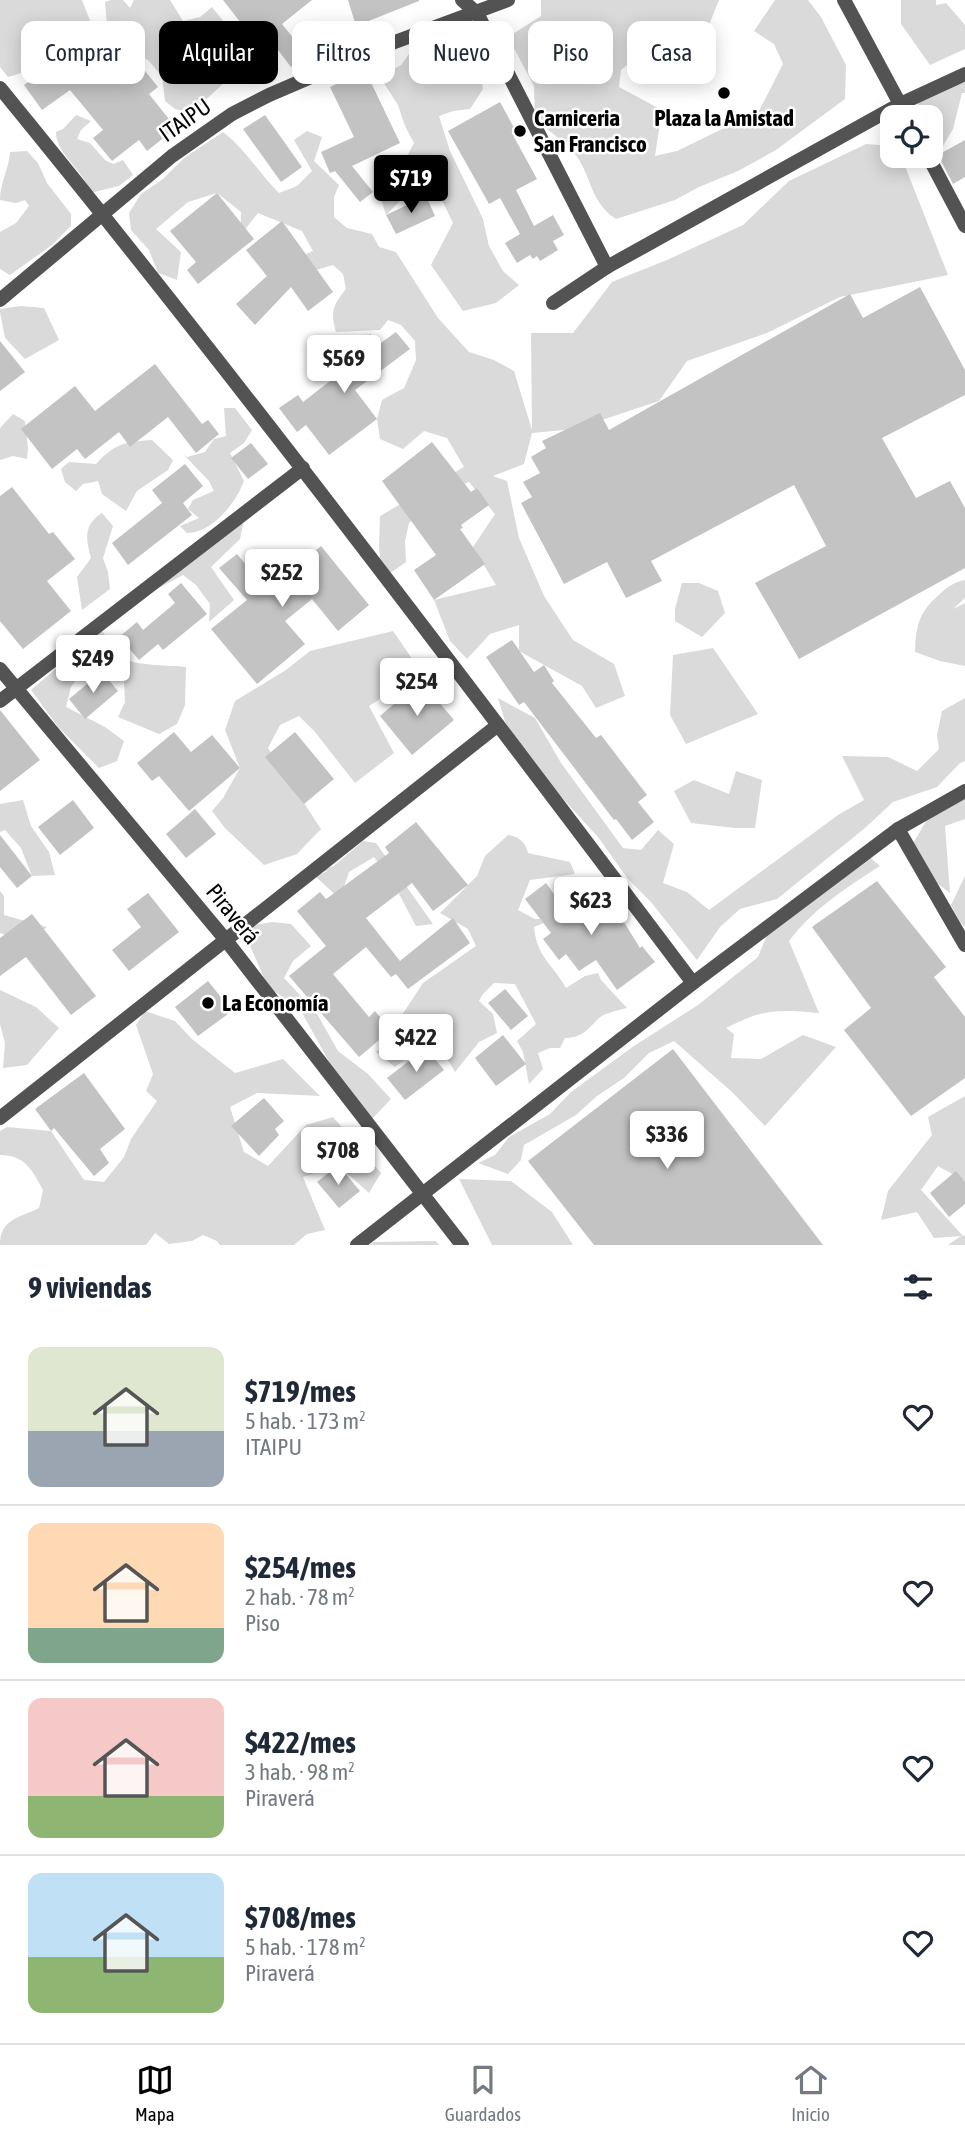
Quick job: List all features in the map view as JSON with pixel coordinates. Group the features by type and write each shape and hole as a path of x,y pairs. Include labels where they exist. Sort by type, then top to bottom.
{"street":[{"path":"462,0 477,13 607,267"},
{"name":"ITAIPU","path":"0,300 172,156 232,114 376,49 508,0"},
{"path":"844,0 901,105"},
{"path":"914,105 965,74"},
{"path":"0,88 303,468 693,983"},
{"path":"553,303 607,267 880,124"},
{"path":"934,168 965,226"},
{"path":"0,701 303,468"},
{"name":"Piraverá","path":"0,669 225,939 462,1245"},
{"path":"0,1118 498,725"},
{"path":"357,1245 693,983 898,829 965,791"},
{"path":"898,829 965,945"}],"shaded area":[{"path":"0,0 82,0 90,21 21,21 21,73 8,77 0,67"},
{"path":"123,0 130,8 134,0 170,0 183,21 159,21 159,73 145,58 145,21 107,21 105,2"},
{"path":"541,0 719,0 711,21 627,21 627,65 621,70 619,87 662,110 655,156 677,151 759,111 783,64 774,44 754,31 775,0 808,0 821,17 846,65 845,99 776,150 738,171 675,200 616,219 600,204 574,153 535,120 533,84 613,84 613,21 533,21 541,16"},
{"path":"901,0 936,0 936,5 946,3 965,25 965,49 930,65 901,24"},
{"path":"212,7 223,21 183,21 200,17"},
{"path":"528,24 528,75 514,48 514,33"},
{"path":"409,54 409,84 482,84 483,89 470,109 439,116 450,151 483,219 489,246 503,271 519,285 496,303 463,311 431,265 453,223 440,196 423,178 386,215 376,182 405,160 414,143 398,105 384,84 395,84 395,68"},
{"path":"965,82 965,93 962,93 953,129 943,146 943,105 918,105 917,96"},
{"path":"163,84 223,84 198,107 186,112 175,109 165,101"},
{"path":"76,115 91,121 81,130 77,139 90,143 105,160 113,164 123,160 133,175 119,186 90,193 82,176 60,148 56,132 63,129"},
{"path":"307,131 322,137 314,161 339,185 334,197 334,217 347,228 372,234 379,247 396,252 438,318 469,352 494,360 514,371 532,430 531,333 573,333 612,282 743,225 789,181 866,144 880,145 880,168 906,168 948,275 840,297 767,333 687,361 659,401 575,429 532,433 524,464 493,476 507,481 519,538 544,596 573,640 614,664 625,696 596,708 582,686 519,651 519,625 490,634 467,659 450,641 434,600 496,585 473,547 495,514 469,482 441,494 409,523 405,541 406,562 382,579 380,516 464,467 447,438 424,431 403,449 380,439 377,419 382,400 404,388 416,360 415,341 401,325 388,320 380,330 336,332 333,314 346,289 343,274 333,265 273,283 264,273 313,251 302,231 258,213 243,232 240,245 241,212 217,193 188,202 156,229 181,252 177,280 158,273 149,250 131,230 129,213 141,194 163,179 184,158 223,132 279,193 297,186 312,171 294,140"},
{"path":"27,151 38,163 47,183 71,214 71,226 52,245 10,275 0,269 0,232 16,223 29,206 25,200 16,203 0,200 0,193 10,152"},
{"path":"21,306 44,308 59,340 25,359 5,338 0,312 0,309"},
{"path":"224,408 235,408 252,430 244,443 230,453 244,481 222,515 205,528 187,533 180,526 199,518 188,509 193,500 214,491 209,481 184,455 187,457 205,452 214,439 226,436"},
{"path":"13,414 25,421 27,459 13,456 0,460 0,428"},
{"path":"152,440 173,460 168,470 137,491 126,511 102,494 98,481 83,484 76,491 65,482 61,469 69,462 96,464 121,445"},
{"path":"102,513 113,526 103,558 110,589 82,610 77,577 91,558 87,539 89,528"},
{"path":"244,520 240,539 211,567 234,600 209,622 210,604 196,585 183,575 155,590"},
{"path":"965,580 965,598 953,609 965,603 965,666 915,652 916,634 923,613 947,588"},
{"path":"682,583 699,583 718,591 725,613 702,637 675,621 675,609"},
{"path":"101,630 126,659 146,664 186,667 185,705 177,724 159,734 118,717 125,702 124,681 108,666 87,664 71,687 66,707 105,727 124,741 117,761 99,768 59,728 31,690"},
{"path":"393,631 422,673 369,706 394,753 355,783 299,716 280,725 268,748 321,829 297,854 264,865 225,828 212,811 223,798 240,768 225,730 235,701 286,670 310,651"},
{"path":"713,648 758,714 686,744 670,715 673,655"},
{"path":"498,698 535,718 561,763 623,848 641,850 658,830 674,844 663,883 687,892 709,910 838,815 864,800 842,756 888,757 917,771 939,749 937,735 942,711 965,698 965,761 937,787 893,802 777,899 740,909 720,927 697,960 651,902 628,879 598,837 554,789 507,728"},
{"path":"736,771 762,780 755,828 691,823 674,791 694,780 729,794"},
{"path":"965,795 965,819 945,826 950,893 934,881 912,845 931,813"},
{"path":"23,800 31,826 49,852 55,875 32,876 21,848 5,830 0,832 0,804"},
{"path":"508,835 521,841 528,853 570,862 575,874 530,880 518,910 535,919 553,919 534,927 538,946 546,960 566,988 585,976 598,973 601,980 627,1008 599,1018 580,1035 565,1038 560,1048 550,1048 538,1053 543,1069 529,1084 523,1052 517,1041 536,1024 515,984 494,983 479,1001 493,1014 497,1033 479,1042 455,1072 443,1052 427,1043 395,1067 376,1052 390,1041 400,1018 423,983 476,946 468,929 440,913 477,876 485,856"},
{"path":"363,841 376,843 433,924 416,926 397,890 374,857 349,872 340,899 315,876 328,871 307,875 334,866"},
{"path":"866,854 880,866 820,909 789,941 819,1013 771,1012 750,1017 726,1028 734,1034 731,1058 761,1059 803,1035 836,1047 765,1126 732,1092 674,1041 649,1053 624,1078 597,1096 576,1115 524,1145 521,1160 508,1174 478,1163 495,1155 509,1137 550,1114 571,1092 634,1046 698,1005 758,957 769,930"},
{"path":"965,876 965,927 951,905"},
{"path":"0,891 4,896 4,915 47,927 27,943 0,933"},
{"path":"272,922 291,924 311,946 293,961 284,978 316,1012 338,1051 368,1074 391,1099 372,1119 333,1069 300,1009 268,987 242,927"},
{"path":"0,990 36,1007 59,1028 27,1065 3,1068 5,1043 0,1024"},
{"path":"145,1011 175,1021 192,1039 235,1073 283,1059 320,1096 257,1093 230,1107 244,1152 268,1166 306,1125 333,1117 381,1173 369,1193 338,1165 303,1177 325,1230 307,1234 294,1245 220,1245 203,1235 192,1241 169,1244 155,1233 146,1245 0,1245 3,1230 12,1220 39,1208 43,1190 27,1165 16,1158 0,1155 0,1131 7,1127 51,1131 84,1180 104,1182 124,1157 131,1139 157,1101 146,1091 153,1074 136,1025"},
{"path":"965,1096 965,1181 938,1166 921,1190 963,1236 965,1235 965,1245 948,1245 961,1236 934,1238 917,1212 881,1220 888,1191 932,1135 928,1117"},
{"path":"459,1179 511,1181 552,1212 573,1245 492,1245"},
{"path":"436,1241 439,1245 370,1245 374,1242"}],"building":[{"path":"223,0 312,0 282,24 292,36 291,67 278,50 278,21 239,21"},
{"path":"348,0 419,0 369,21 354,21"},
{"path":"145,71 158,87 149,94 176,128 147,151 139,140 112,161 93,138 103,130 70,90 42,110 24,85 145,84"},
{"path":"336,84 372,84 400,143 352,166 373,192 360,202 335,171 330,173 321,152 354,137 330,87"},
{"path":"500,102 518,135 514,137 537,179 516,190 534,226 553,215 564,235 553,241 558,250 540,261 537,256 533,259 530,255 517,263 505,243 520,234 500,198 489,204 448,131"},
{"path":"265,115 302,167 281,182 243,129"},
{"path":"965,140 965,177 953,184 943,165 943,152"},
{"path":"217,193 254,239 198,284 187,270 196,262 170,231"},
{"path":"426,196 435,216 396,234 386,215"},
{"path":"282,221 333,292 308,311 291,287 255,325 236,304 267,276 246,250"},
{"path":"920,287 965,370 965,395 882,438 916,498 950,481 965,508 965,568 799,659 755,583 826,546 794,485 651,561 662,581 626,598 607,562 564,584 521,503 532,497 523,482 540,473 531,457 546,448 542,441 600,413 609,430 850,294 863,318"},
{"path":"396,332 410,349 355,390 377,419 329,455 306,425 297,432 279,408 298,395 303,402 352,364 344,354 370,334 378,345"},
{"path":"0,341 25,372 0,391"},
{"path":"155,364 202,424 208,420 219,434 196,453 168,417 130,447 119,432 85,459 77,449 52,469 21,429 75,386 95,411"},
{"path":"432,442 471,492 477,488 489,505 461,525 463,528 460,529 485,564 434,600 414,570 436,555 382,481"},
{"path":"251,443 268,464 248,479 231,458"},
{"path":"185,464 203,486 183,503 192,515 128,565 112,543 162,503 152,490"},
{"path":"12,487 49,534 53,532 75,559 47,581 71,611 23,649 0,621 0,496"},
{"path":"321,546 369,605 338,631 312,599 285,621 305,644 257,684 211,629 247,600 219,568 237,554 253,573 269,560 284,577"},
{"path":"181,583 207,614 163,650 158,644 139,660 119,637 137,622 143,630 175,603 168,594"},
{"path":"512,640 534,672 544,665 554,681 552,683 596,738 601,735 647,795 638,802 654,822 632,840 524,702 519,705 486,657"},
{"path":"102,672 118,691 85,719 69,699"},
{"path":"421,681 454,720 412,755 380,716"},
{"path":"0,710 40,760 0,791"},
{"path":"174,732 191,752 212,735 240,768 189,811 159,776 152,781 137,763"},
{"path":"295,732 334,779 304,804 265,757"},
{"path":"73,800 94,828 60,855 38,827"},
{"path":"195,809 216,834 186,858 166,834"},
{"path":"416,822 468,885 433,911 412,883 366,918 400,961 453,918 470,943 408,989 396,974 391,977 366,947 333,974 369,1017 375,1011 391,1030 359,1057 289,976 326,946 297,911 320,892 326,899 389,853 385,847"},
{"path":"0,835 32,876 17,888 0,867"},
{"path":"877,881 946,967 934,977 965,1017 965,1078 911,1116 844,1030 871,1008 812,927"},
{"path":"546,883 571,918 606,893 640,948 642,946 655,962 617,990 596,960 579,971 566,954 559,960 543,939 551,933 525,899"},
{"path":"148,893 179,932 129,971 112,950 141,927 127,909"},
{"path":"32,914 96,996 71,1015 26,957 0,976 0,938"},
{"path":"208,981 232,1011 198,1036 175,1007"},
{"path":"505,989 528,1016 511,1030 488,1003"},
{"path":"503,1035 526,1064 496,1086 475,1058"},
{"path":"426,1048 444,1070 405,1100 387,1078"},
{"path":"673,1049 823,1245 594,1245 528,1161"},
{"path":"84,1073 125,1129 100,1149 109,1163 94,1176 54,1128 51,1131 35,1109"},
{"path":"264,1098 284,1121 275,1129 279,1135 259,1156 231,1126"},
{"path":"338,1165 360,1191 339,1208 317,1182"},
{"path":"956,1171 965,1182 965,1204 949,1217 930,1193"}],"place":[{"name":"Plaza la Amistad","path":"724,93"},
{"name":"Carniceria San Francisco","path":"520,131"},
{"name":"La Economía","path":"208,1003"}]}
